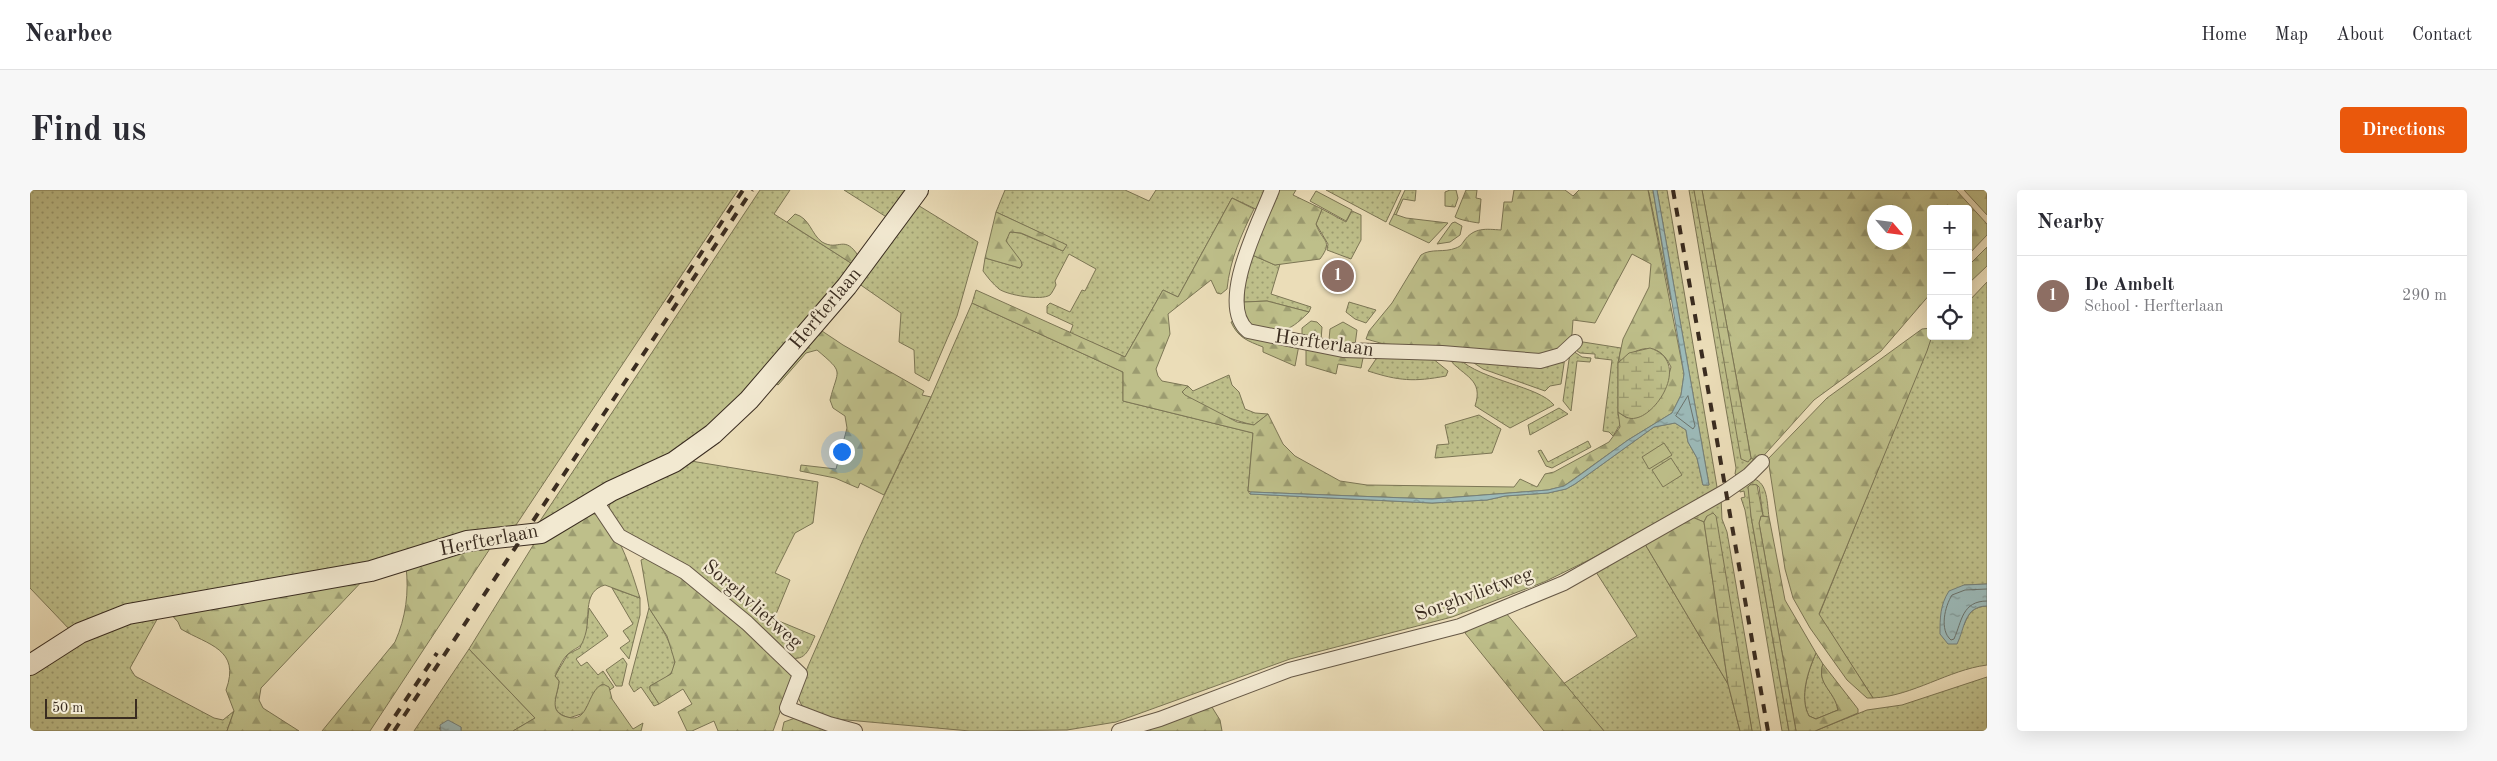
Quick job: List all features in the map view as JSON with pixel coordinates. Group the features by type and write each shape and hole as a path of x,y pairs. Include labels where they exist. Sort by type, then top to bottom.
{"street":[{"name":"Herfterlaan","path":"30,665 80,633 128,614 371,571 466,542 541,533 595,500 689,453 749,400 847,286 918,190"},
{"name":"Herfterlaan","path":"1272,190 1249,243 1241,273 1236,305 1239,320 1248,331 1342,350 1442,353 1540,361 1561,355 1575,342"},
{"name":"Sorghvlietweg","path":"1119,731 1160,719 1289,670 1460,626 1564,583 1726,491 1749,475 1762,462"},
{"name":"Sorghvlietweg","path":"595,500 619,536 685,572 747,623 800,674 787,708 829,724 855,731"}],"green space":[{"path":"30,190 738,190 516,525 398,556 71,631 30,588"},
{"path":"760,190 790,190 774,214 854,265 797,337 697,440 534,530"},
{"path":"844,190 910,190 888,218"},
{"path":"1005,190 1125,190 1149,201 1156,190 1268,190 1260,211 1232,198 1178,297 1163,290 1125,357 1070,333 1073,325 1047,313 1047,306 1050,303 1070,312 1082,290 1085,291 1096,269 1069,254 1055,281 1056,285 1052,293 1046,297 1024,296 1003,291 983,271 985,258 1020,268 1022,265 1020,261 1008,245 1007,237 1010,232 1020,233 1063,251 1066,245 996,212"},
{"path":"1278,190 1296,190 1293,195 1322,209 1316,224 1326,241 1326,248 1320,259 1275,265 1250,254"},
{"path":"1326,190 1401,190 1386,222"},
{"path":"1405,190 1416,190 1415,201 1403,199 1396,215 1394,214"},
{"path":"1456,190 1458,198 1455,207 1445,206 1445,192"},
{"path":"1466,190 1477,190 1476,198 1481,199 1479,223 1455,217"},
{"path":"1514,190 1565,190 1573,196 1579,190 1648,190 1684,374 1681,395 1672,413 1628,440 1564,486 1548,490 1432,499 1251,492 1248,491 1253,433 1123,401 1123,372 972,303 976,290 1125,357 1163,290 1178,297 1232,198 1254,209 1237,248 1227,289 1221,294 1217,293 1211,280 1168,314 1170,334 1156,369 1162,381 1188,386 1182,392 1185,395 1237,422 1254,425 1268,414 1283,444 1295,456 1340,481 1367,485 1514,487 1520,479 1537,487 1545,474 1554,472 1609,442 1620,427 1618,412 1627,418 1637,413 1651,404 1665,386 1671,367 1666,358 1654,349 1647,348 1632,353 1618,363 1623,339 1649,287 1651,264 1632,254 1595,323 1573,320 1572,334 1567,345 1545,356 1384,344 1366,339 1369,331 1392,303 1421,255 1458,247 1468,236 1476,231 1485,229 1501,230 1504,202 1512,202"},
{"path":"1648,190 1653,190 1671,300 1649,193"},
{"path":"1657,190 1667,190 1717,487 1720,491 1680,509 1591,559 1544,582 1452,617 1290,659 1116,722 1067,730 970,731 825,718 805,710 801,704 798,697 802,680 863,540 931,397 972,303 1123,372 1123,401 1253,433 1248,491 1250,494 1432,503 1487,500 1505,496 1548,493 1566,489 1575,484 1654,427 1675,423 1686,430 1688,442 1697,458 1703,485 1709,485"},
{"path":"1689,190 1694,190 1750,460 1751,458 1758,462 1739,478 1735,474 1736,468"},
{"path":"1694,190 1702,190 1751,458 1748,462 1741,459"},
{"path":"1702,190 1956,190 1970,205 1927,205 1927,298 1881,351 1814,400 1758,462 1751,458"},
{"path":"1964,190 1987,190 1987,215"},
{"path":"1316,191 1352,210 1346,221 1310,201"},
{"path":"916,204 978,242 957,316 929,381 915,373 914,350 899,342 901,313 855,281"},
{"path":"1972,208 1987,224 1987,235 1972,251"},
{"path":"1322,209 1346,222 1352,211 1361,215 1361,240 1351,259 1327,250 1328,244 1316,224"},
{"path":"996,212 1067,245 1063,251 1021,233 1010,232 1006,241 1021,261 1022,265 1020,268 985,258"},
{"path":"795,214 804,219 822,242 828,245 845,244 854,250 859,257 854,265 787,222"},
{"path":"1394,214 1406,218 1448,223 1429,243 1389,224"},
{"path":"1455,222 1462,226 1460,235 1450,242 1437,244 1452,223"},
{"path":"1987,247 1987,266 1972,280 1972,262"},
{"path":"1250,254 1275,265 1280,264 1271,294 1311,307 1309,312 1267,301 1244,302 1245,277"},
{"path":"1987,282 1987,584 1964,585 1964,625 1972,611 1987,606 1987,665 1958,672 1902,693 1873,698 1819,615 1930,340 1972,340 1972,298"},
{"path":"1267,301 1309,312 1294,325 1282,330 1276,331 1249,327 1241,313 1244,302"},
{"path":"1349,302 1376,310 1366,323 1355,319 1346,312"},
{"path":"1234,321 1299,345 1295,366 1263,352 1263,347 1244,338 1237,332 1231,322"},
{"path":"1311,321 1317,322 1322,327 1321,341 1302,337 1302,328"},
{"path":"1343,322 1357,330 1355,345 1329,340 1330,329"},
{"path":"1927,328 1927,340 1931,340 1927,351 1819,614 1873,698 1867,698 1847,680 1810,628 1793,598 1785,569 1768,459 1827,398 1922,329"},
{"path":"819,329 843,345 924,391 922,395 931,397 884,495 860,483 858,488 835,478 800,471 801,465 836,469 847,428 845,416 833,408 830,400 837,376 836,368 817,350 806,353 778,385 774,382"},
{"path":"1583,342 1621,348 1618,363 1618,415 1621,423 1613,436 1609,432 1603,431 1612,360 1595,358 1595,354 1580,353 1573,348"},
{"path":"1306,346 1360,355 1363,358 1361,368 1338,364 1336,374 1306,365"},
{"path":"1650,348 1662,355 1668,364 1667,386 1661,398 1645,414 1636,418 1629,418 1618,412 1618,363 1629,353"},
{"path":"1573,351 1582,357 1591,358 1590,362 1577,361 1571,411 1563,401 1570,353"},
{"path":"1387,355 1432,358 1448,371 1446,376 1407,380 1368,371 1376,359"},
{"path":"1565,357 1561,384 1550,386 1545,391 1483,369 1471,361"},
{"path":"1458,358 1468,366 1481,372 1547,398 1554,405 1510,428 1475,406 1477,390 1475,384 1449,359"},
{"path":"1229,375 1232,385 1239,392 1245,409 1255,413 1268,414 1254,425 1237,421 1205,408 1182,392 1188,386 1193,391"},
{"path":"1559,408 1568,414 1530,435 1528,425"},
{"path":"1479,415 1501,429 1492,453 1435,458 1437,445 1449,444 1445,425"},
{"path":"1588,441 1591,447 1552,468 1546,466 1538,451 1541,450 1548,462"},
{"path":"1664,443 1672,455 1649,469 1642,457"},
{"path":"1671,458 1682,475 1663,487 1652,470"},
{"path":"691,461 818,482 813,523 795,533 775,573 790,580 774,619 815,636 809,649 800,658 790,658 631,540 608,513 611,499"},
{"path":"1754,479 1762,485 1767,500 1769,517 1763,516 1759,487 1757,485 1750,485 1751,516 1789,731 1782,731 1745,510 1741,498 1745,497 1744,491 1740,492 1739,486"},
{"path":"1751,484 1757,485 1763,516 1761,516 1759,523 1796,731 1789,731 1751,516 1748,487"},
{"path":"1721,498 1722,519 1727,532 1761,731 1752,731 1738,650 1707,516 1704,522 1692,517"},
{"path":"590,512 609,526 616,537 628,562 640,598 605,585 593,592 590,598 583,642 565,657 555,676 559,681 555,707 561,715 574,718 580,716 593,693 603,684 609,687 612,699 633,729 643,723 641,731 513,731 535,718 469,649 537,539"},
{"path":"1713,513 1716,516 1752,731 1740,731 1728,684 1704,522 1707,516"},
{"path":"1761,516 1769,517 1785,600 1816,653 1810,668 1805,692 1806,709 1809,716 1816,719 1838,710 1822,677 1823,664 1858,709 1858,713 1815,731 1796,731 1759,523"},
{"path":"1692,517 1704,522 1728,684 1645,544"},
{"path":"495,541 370,731 322,731 395,642 406,605 406,566"},
{"path":"1645,544 1728,684 1740,731 1604,731 1563,684 1637,636 1596,572"},
{"path":"648,557 688,582 706,596 794,674 773,731 718,731 714,721 692,731 687,731 678,712 692,704 683,689 659,704 650,690 650,686 671,674 675,662 667,636 649,608 641,560"},
{"path":"367,576 261,688 259,700 263,708 299,731 227,731 234,711 226,690 229,665 219,650 181,629 178,622 169,612"},
{"path":"612,588 640,598 640,615 629,659 620,648 630,641 623,631 633,624"},
{"path":"589,608 608,636 576,659 581,666 587,662 598,675 603,671 614,687 587,706 584,713 569,718 562,715 555,707 559,681 555,676 568,654 580,648 586,630"},
{"path":"649,608 668,641 674,660 674,668 670,674 650,686 650,690 659,704 654,706 641,687 634,692 629,684"},
{"path":"1506,613 1604,731 1544,731 1465,633 1473,627"},
{"path":"160,614 130,668 135,676 214,718 223,720 234,711 227,731 30,731 30,673 87,636"},
{"path":"469,649 535,718 513,731 461,731 461,727 439,728 441,731 414,731"},
{"path":"1816,653 1823,664 1822,677 1838,710 1816,719 1809,716 1806,709 1805,693 1810,668"},
{"path":"623,658 627,664 622,686 616,686 606,670"},
{"path":"1987,677 1987,731 1815,731 1867,710 1902,705"},
{"path":"1210,704 1220,720 1222,731 1134,731"},
{"path":"798,717 837,731 782,731 784,722"}],"water":[{"path":"1653,190 1657,190 1709,485 1703,485 1697,458 1688,442 1686,430 1675,423 1654,427 1575,484 1566,489 1548,493 1505,496 1487,500 1432,503 1250,494 1251,492 1432,499 1548,490 1564,486 1628,440 1672,413 1681,395 1684,374"},
{"path":"1987,584 1987,606 1974,610 1966,619 1957,644 1948,644 1940,634 1940,617 1949,591 1964,585"},
{"path":"448,720 461,727 461,731 441,731 440,725"}],"railway":[{"path":"668,303 743,190"},
{"path":"394,731 752,190"},
{"path":"1673,190 1768,731"},
{"path":"385,731 437,653"}],"place":[{"name":"De Ambelt","path":"1338,276"}]}
